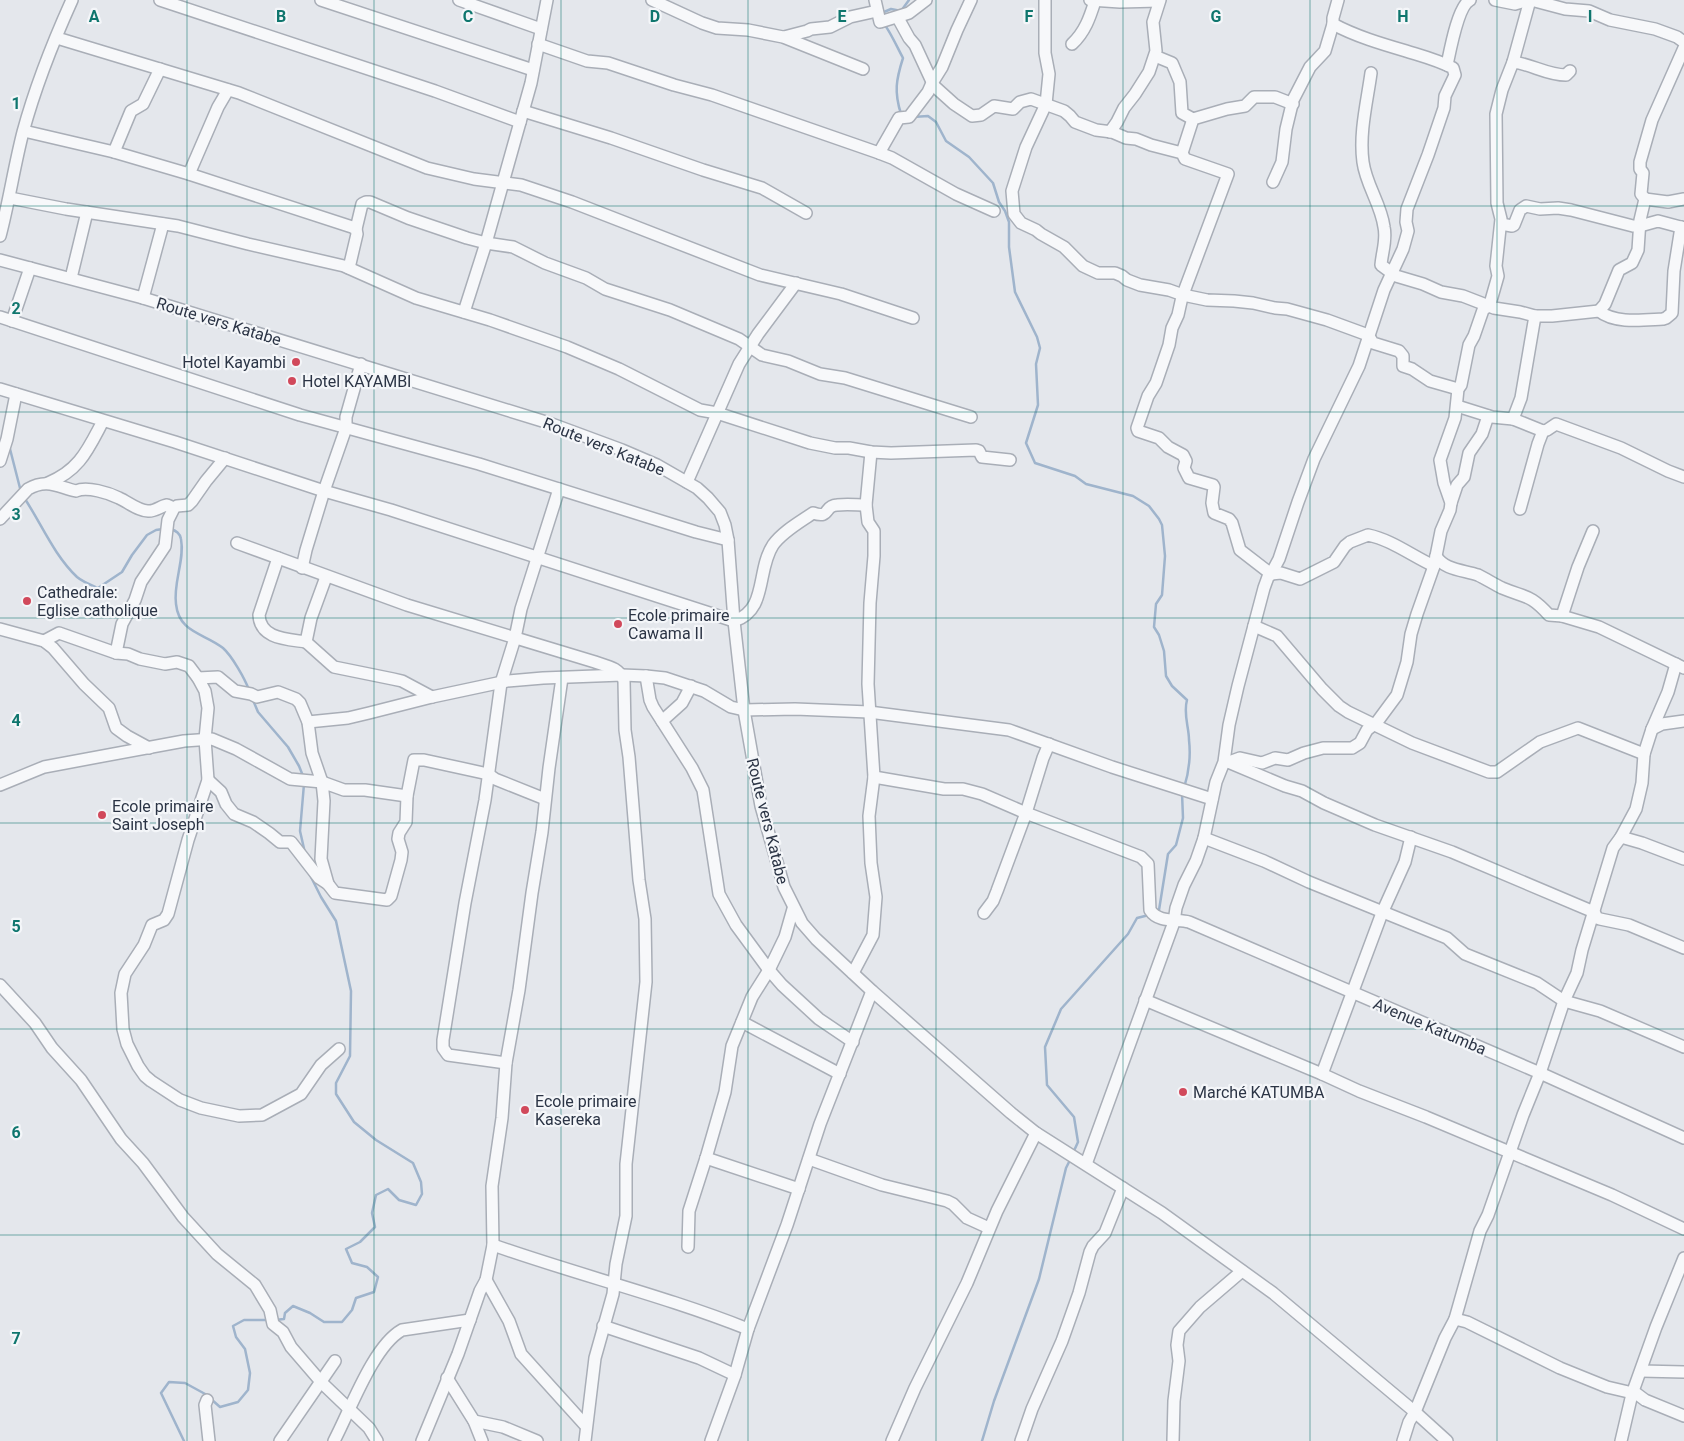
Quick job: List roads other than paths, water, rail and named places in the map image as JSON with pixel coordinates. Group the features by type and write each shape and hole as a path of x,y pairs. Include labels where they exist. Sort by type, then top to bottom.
{"street":[{"path":"0,236 24,131 72,0"},
{"path":"160,0 435,91 521,117 611,138 720,176 762,188 806,213"},
{"path":"321,0 533,70"},
{"path":"459,0 541,29"},
{"path":"464,312 504,182 533,70 547,0"},
{"path":"652,0 717,28 764,32 783,37 863,70"},
{"path":"783,37 811,29 830,27 876,5 880,22 898,18 909,13 926,0"},
{"path":"879,153 899,118 909,116 928,92 942,67 971,0"},
{"path":"1045,0 1045,53 1049,74 1046,104 1026,147 1012,188 1014,214 1019,222 1064,247 1072,253 1076,260 1098,273 1120,274 1127,280 1140,285 1207,300 1243,302 1288,309 1327,320 1368,335 1373,343 1399,351 1404,366 1430,380 1458,389"},
{"path":"1072,44 1081,37 1093,0 1159,1 1152,27"},
{"path":"1273,182 1282,162 1286,128 1293,104 1310,67 1326,51 1338,0"},
{"path":"1447,65 1454,34 1465,3 1470,0"},
{"path":"1495,0 1515,4 1530,0 1565,9 1589,11 1610,20 1655,29 1677,37 1684,42"},
{"path":"1451,503 1444,483 1440,460 1456,418 1458,389 1461,385 1469,345 1484,310 1490,304 1498,276 1496,266 1501,224 1497,203 1496,114 1530,0"},
{"path":"1589,11 1594,0"},
{"path":"1110,132 1124,108 1147,76 1155,56 1156,43 1142,1"},
{"path":"898,18 915,45 932,82 954,104 972,116 981,115 994,106 1013,109 1020,102 1031,99 1067,113 1075,122 1096,130 1110,132 1182,153"},
{"path":"1082,1162 1174,922 1176,908 1184,885 1204,838 1216,782 1227,762 1229,725 1264,588 1268,577 1280,559 1314,459 1359,366 1368,335 1406,241 1408,231 1407,209 1428,155 1441,116 1445,96 1456,75 1453,68 1447,65 1333,24"},
{"path":"57,38 239,92 427,168 474,179 522,185 572,202 760,275 841,294 914,318"},
{"path":"538,44 588,61 608,63 674,85 712,95 879,153 892,158 956,194 994,211"},
{"path":"1599,311 1606,304 1619,270 1632,263 1639,245 1640,226 1645,200 1642,194 1643,173 1640,170 1640,162 1652,120 1684,48"},
{"path":"1155,56 1172,63 1180,82 1182,113 1193,119 1245,106 1254,97 1275,97 1293,104"},
{"path":"1513,62 1524,63 1558,75 1566,75 1570,71"},
{"path":"114,152 131,111 143,104 160,69"},
{"path":"1371,73 1362,147 1363,163 1370,188 1378,203 1384,226 1385,236 1380,265 1396,276 1423,284 1441,292 1463,296 1488,307 1535,316 1599,311 1624,320 1663,319 1672,313 1674,271 1682,228 1658,221 1640,226 1571,210 1558,208 1549,210 1526,206 1522,208 1513,226 1501,224"},
{"path":"189,174 218,107 228,90"},
{"path":"1193,119 1182,153 1185,159 1228,174 1183,295 1156,383 1145,405 1137,430 1159,438 1168,447 1183,455 1186,461 1185,470 1189,478 1213,485 1212,503 1214,513 1229,519 1232,523 1240,550 1271,574 1278,573 1298,579 1334,562 1345,546 1368,535 1404,550 1418,559 1438,560 1454,569 1476,575 1502,588 1530,598 1539,604 1549,615 1562,616 1599,626 1680,666 1652,729 1644,754 1642,783 1636,809 1609,859 1577,973 1564,1001 1540,1074 1488,1215 1480,1231 1455,1319 1409,1422 1403,1441"},
{"path":"24,131 114,152 189,174 318,215 356,230"},
{"path":"10,198 163,224 348,268 416,298 464,312 566,347 644,380 686,404 703,411 718,413 810,443 835,448 891,453 976,450 984,457 1010,460"},
{"path":"1645,200 1668,202 1684,199"},
{"path":"348,268 357,234 356,230 362,204 370,202 426,224 486,243 513,246 545,263 586,278 605,289 670,310 739,340 762,355 795,363 820,374 845,378 971,417"},
{"path":"71,278 87,212"},
{"path":"143,298 163,224"},
{"name":"Route vers Katabe","path":"0,260 143,298 361,364 574,432 657,465 697,488 720,512 728,540 734,621 744,710 761,806 784,887 793,909 802,923 816,939 872,991 1011,1113 1060,1149 1162,1213 1297,1312 1447,1441"},
{"path":"12,321 30,268"},
{"path":"686,482 739,364 751,348 758,334 796,282"},
{"path":"1514,419 1521,398 1535,316"},
{"path":"0,317 300,415 429,449 696,532 728,540"},
{"path":"302,568 324,491 346,428 346,416 361,364"},
{"path":"0,389 324,491 382,507 734,621 744,618 753,608 768,554 778,538 813,513 820,516 824,515 832,506 866,506"},
{"path":"0,462 7,439 16,394"},
{"path":"1457,406 1488,416 1514,419 1543,431 1556,424 1620,448 1684,477"},
{"path":"1227,762 1240,758 1262,763 1275,758 1288,760 1304,753 1324,748 1352,748 1360,743 1366,730 1374,725 1397,695 1407,662 1417,614 1435,561 1440,531 1448,518 1457,485 1464,477 1468,453 1482,434 1488,416"},
{"path":"0,519 28,489 63,477 79,462 103,421"},
{"path":"1520,508 1543,431"},
{"path":"853,973 873,935 876,897 871,863 869,816 874,777 869,712 870,603 874,531 868,522 866,506 871,452"},
{"path":"48,483 76,491 80,489 101,492 117,497 127,504 146,511 167,505 174,508 188,505 192,501 224,458"},
{"path":"506,1063 448,1054 443,1045 497,724 501,683 515,638 521,609 559,489"},
{"path":"116,653 120,629 135,600 141,582 165,546 166,528 174,508"},
{"path":"1562,616 1578,567 1593,531"},
{"path":"237,543 406,605 595,662 618,671 622,675 624,681 625,730 630,767 639,880 645,919 646,982 626,1164 626,1216 616,1264 615,1284 595,1358 585,1441"},
{"path":"278,558 259,615 259,622 265,632 279,637 306,642 334,667 393,679 432,697"},
{"path":"306,642 311,618 326,577"},
{"path":"1254,626 1277,636 1307,673 1339,706 1348,712 1412,743 1491,773 1496,772 1544,740 1578,728 1644,754"},
{"path":"0,629 44,641 53,648 84,684 105,703 112,714 116,728 149,748"},
{"path":"44,641 58,633 116,653 128,654 159,664 177,662 189,666 198,678 206,696 208,708 205,740 208,780 190,833 168,914 164,920 152,925 144,944 129,967 124,978 121,993 122,1029 131,1053 144,1076 180,1100 209,1110 230,1115 247,1116 268,1113 301,1094 321,1065 339,1049"},
{"path":"308,722 355,716 432,697 501,683 543,678 646,676 665,678 691,686 704,691 731,707 744,710 795,709 869,712 991,726 1009,730 1212,799"},
{"path":"646,676 650,700 692,768 703,790 719,894 736,925 768,970 782,985 820,1019 854,1042"},
{"path":"198,678 218,677 235,691 257,697 275,692 291,697 300,703 308,722 312,753 322,782 324,801 321,859 328,884 334,893 389,900 401,860 402,852 398,840 399,833 406,822 407,796 413,761 488,774 495,779 545,799"},
{"path":"422,1441 458,1354 480,1291 486,1280 493,1245 492,1186 502,1118 506,1063 519,990 542,832 562,678"},
{"path":"662,722 682,702 691,686"},
{"path":"1652,729 1660,725 1684,721"},
{"path":"0,785 44,768 113,753 184,741 214,740 290,779 322,782 344,790 365,790 407,796"},
{"path":"984,913 995,896 1026,813 1042,758 1049,744"},
{"path":"1227,762 1302,791 1324,803 1375,825 1452,852 1594,912 1597,918 1628,925 1684,948"},
{"path":"874,777 944,789 968,790 987,795 1026,813"},
{"path":"208,780 221,792 226,804 234,814 270,832 280,842 291,842 319,878 328,884"},
{"name":"Avenue Katumba","path":"1026,813 1141,857 1148,864 1150,910 1152,914 1174,922 1183,920 1189,922 1684,1138"},
{"path":"1322,1074 1382,913 1404,862 1411,837"},
{"path":"1204,838 1264,861 1382,913 1447,938 1465,954 1537,983 1564,1001 1600,1011 1684,1047"},
{"path":"1621,838 1642,843 1684,859"},
{"path":"688,1247 689,1211 725,1092 732,1046 752,997 785,937 793,909"},
{"path":"0,985 35,1023 52,1048 80,1080 121,1139 143,1163 183,1217 217,1254 255,1285 270,1310 273,1324 283,1332 292,1347 322,1383 368,1428 377,1441"},
{"path":"711,1441 735,1375 748,1329 872,991"},
{"path":"1145,1000 1612,1196 1684,1230"},
{"path":"742,1022 840,1074"},
{"path":"892,1441 918,1380 967,1283 989,1228 1010,1183 1036,1133"},
{"path":"706,1158 799,1188"},
{"path":"809,1160 882,1185 947,1201 953,1204 967,1218 989,1228"},
{"path":"1021,1441 1032,1409 1062,1341 1079,1293 1090,1252 1105,1233 1122,1188"},
{"path":"493,1245 547,1264 685,1305 748,1329"},
{"path":"1620,1441 1632,1394 1656,1327 1684,1258"},
{"path":"1173,1441 1178,1361 1177,1345 1180,1332 1200,1307 1242,1271"},
{"path":"486,1280 509,1321 521,1354 586,1426"},
{"path":"1455,1319 1467,1322 1568,1371 1607,1387 1637,1394 1645,1400 1684,1416"},
{"path":"334,1441 364,1378 384,1345 394,1334 402,1330 470,1320"},
{"path":"603,1326 686,1353 735,1375"},
{"path":"280,1441 336,1361"},
{"path":"1641,1371 1684,1372"},
{"path":"447,1378 474,1421 482,1441"},
{"path":"207,1400 204,1405 209,1441"},
{"path":"474,1421 503,1427 537,1441"}],"waterway":[{"path":"883,17 884,12 891,9 901,11 909,0"},
{"path":"884,24 903,58 897,86 897,99 901,114"},
{"path":"913,117 928,116 936,122 946,141 969,157 993,183 999,202 1009,222 1009,247 1015,292 1037,337 1040,348 1036,364 1038,405 1026,443 1035,463 1075,476 1086,484 1133,496 1149,506 1162,525 1165,556 1162,595 1156,604 1154,627 1159,635 1164,651 1166,676 1172,686 1187,700 1186,720 1190,758 1184,788"},
{"path":"8,447 21,492"},
{"path":"25,499 55,550 69,568 79,579 98,588 122,572 147,535 156,530 163,529"},
{"path":"171,529 180,535 182,547 176,588 178,614 187,627 216,643 227,652 245,680 249,690"},
{"path":"253,700 258,712 288,747 303,776"},
{"path":"304,784 300,831 305,853"},
{"path":"1156,912 1159,910 1168,854 1176,845 1183,818 1182,793"},
{"path":"275,1320 284,1319 285,1313 293,1306 310,1313 324,1322 342,1322 352,1310 356,1298 374,1292 378,1277 367,1267 352,1263 346,1249 360,1242 375,1227 372,1213 376,1195 388,1189 399,1200 416,1205 422,1194 421,1182 413,1163 376,1140 354,1122 336,1094 336,1083 350,1056 351,991 336,921 309,873"},
{"path":"1073,1153 1078,1142 1074,1117 1047,1085 1045,1047 1061,1009 1128,934 1137,918 1149,915"},
{"path":"982,1441 994,1401 1039,1279 1066,1168 1070,1160"},
{"path":"211,1399 220,1407 238,1402 248,1390 250,1373 245,1349 236,1337 233,1326 244,1320 269,1320"},
{"path":"184,1441 161,1393 169,1382 185,1383 207,1395"}],"place":[{"name":"Hotel Kayambi","path":"296,362"},
{"name":"Hotel KAYAMBI","path":"292,381"},
{"name":"Cathedrale: Eglise catholique","path":"27,601"},
{"name":"Ecole primaire Cawama II","path":"618,624"},
{"name":"Ecole primaire Saint Joseph","path":"102,815"},
{"name":"Marché KATUMBA","path":"1183,1092"},
{"name":"Ecole primaire Kasereka","path":"525,1110"}]}
